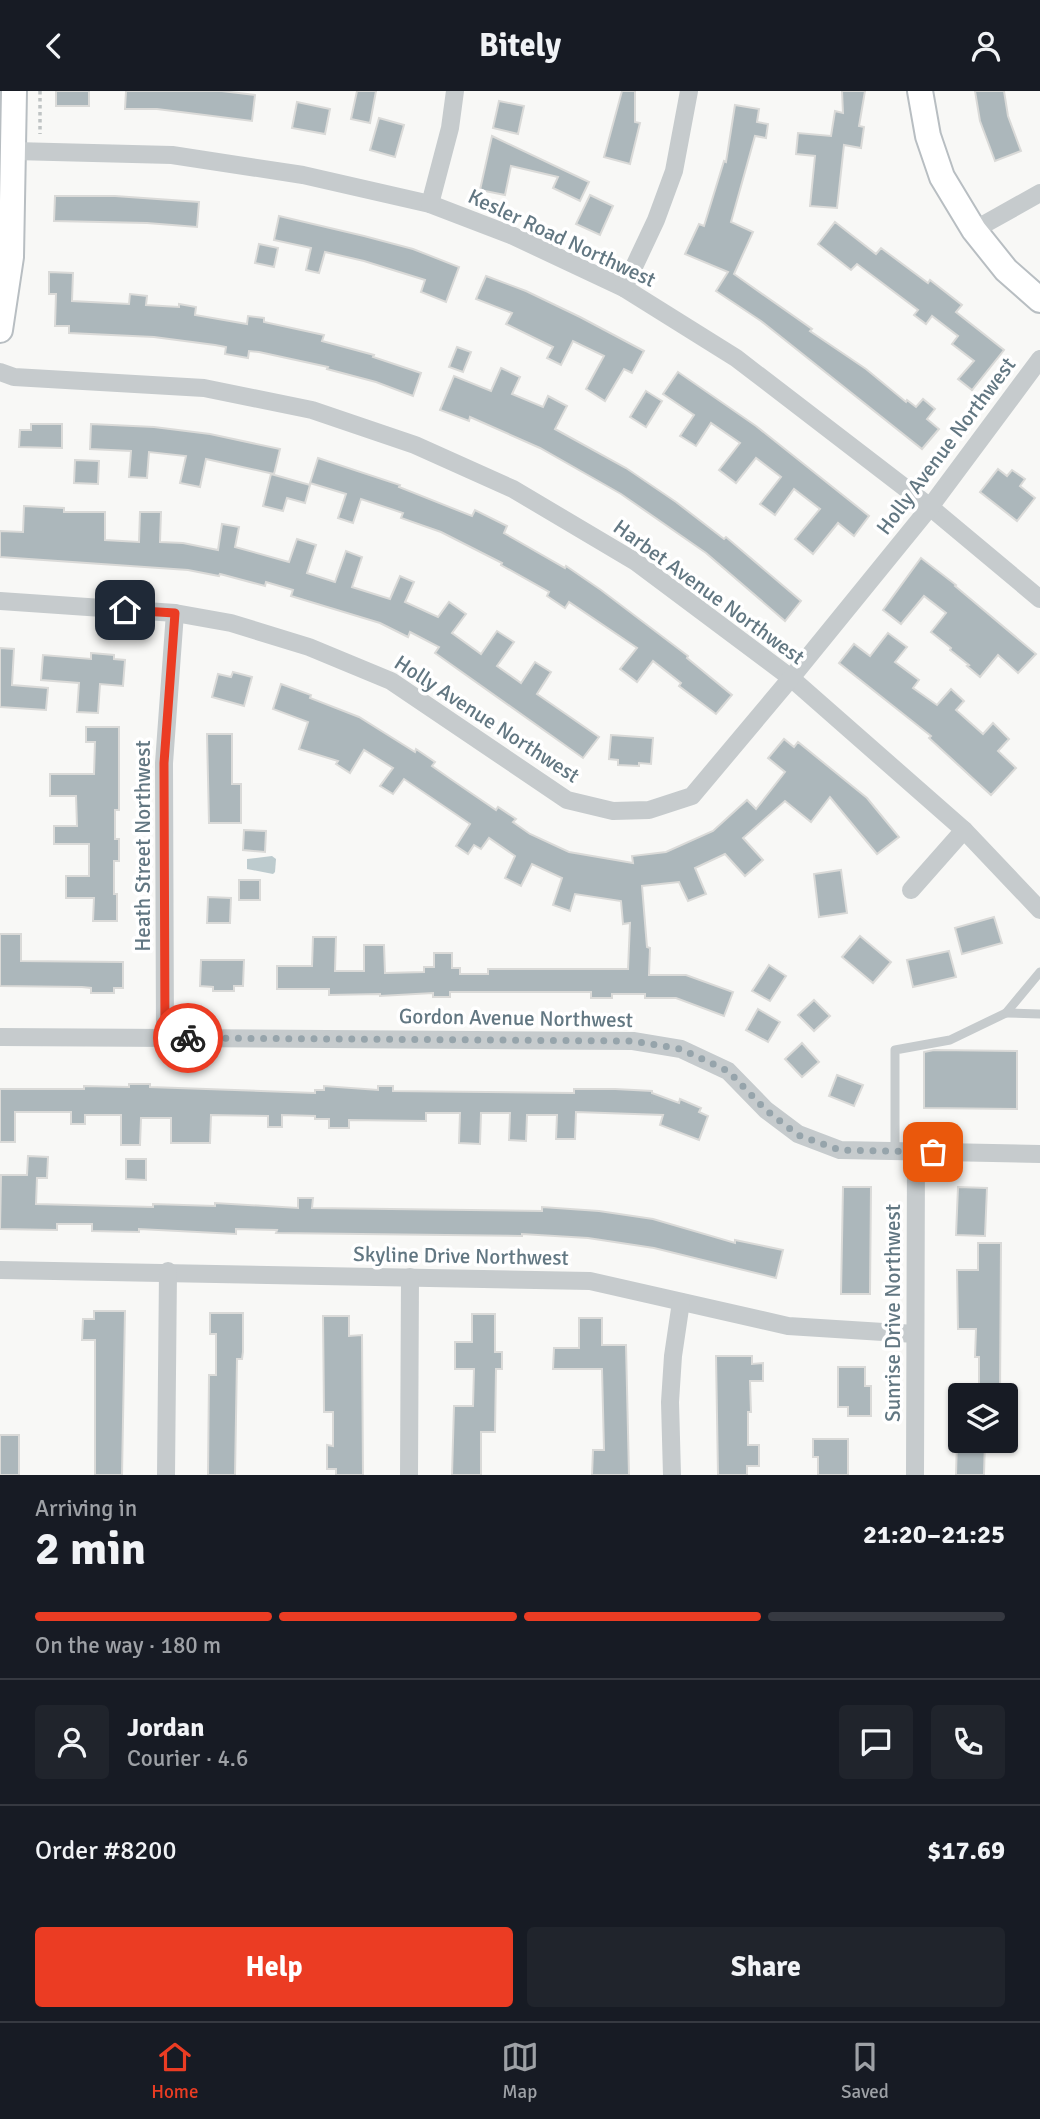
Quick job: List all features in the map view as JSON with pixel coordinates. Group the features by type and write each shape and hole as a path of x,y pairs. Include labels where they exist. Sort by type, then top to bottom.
{"street":[{"path":"0,330 11,257 14,91"},
{"path":"430,204 450,128 455,91"},
{"path":"624,288 656,220 674,171 690,91"},
{"path":"920,91 928,137 942,177 974,230 1006,270 1040,300"},
{"name":"Kesler Road Northwest","path":"14,151 172,155 303,175 430,204 511,235 624,288 736,358 930,507 1040,599"},
{"path":"974,230 1040,193"},
{"name":"Holly Avenue Northwest","path":"0,601 175,613 231,623 309,647 391,681 567,800 613,811 649,810 691,796 930,507 1040,359"},
{"name":"Harbet Avenue Northwest","path":"0,372 14,377 204,388 312,410 415,445 513,489 636,562 791,678 964,830 1040,910"},
{"name":"Heath Street Northwest","path":"165,1038 164,763 175,613"},
{"path":"911,890 964,830"},
{"name":"Gordon Avenue Northwest","path":"0,1037 633,1041 681,1049 728,1071 766,1110 798,1135 840,1150 1040,1153"},
{"name":"Sunrise Drive Northwest","path":"915,1475 916,1152"},
{"name":"Skyline Drive Northwest","path":"0,1270 168,1271 590,1281 788,1326 915,1334"},
{"path":"166,1475 168,1271"},
{"path":"409,1475 410,1277"},
{"path":"672,1475 671,1390 681,1302"}],"lane":[{"path":"895,1151 895,1050 950,1040 1006,1013 1040,972"},
{"path":"1006,1013 1040,1014"}],"path":[{"path":"40,91 40,135"}],"shaded area":[{"path":"272,856 276,859 273,874 247,869 247,859"}],"building":[{"path":"56,91 89,91 89,106 56,106"},
{"path":"126,91 222,91 255,95 252,121 157,109 125,109"},
{"path":"357,91 376,91 370,123 351,119"},
{"path":"622,91 635,91 635,122 640,123 630,164 604,157"},
{"path":"842,91 865,91 859,126 864,127 861,148 844,145 837,208 810,206 815,156 796,154 798,133 831,136 835,111 843,113"},
{"path":"975,91 1004,91 1008,116 1021,151 995,161 980,121"},
{"path":"499,101 524,106 518,134 493,128"},
{"path":"297,102 330,109 325,134 292,128"},
{"path":"735,105 759,109 757,122 768,124 766,138 755,136 731,222 753,232 734,274 866,369 906,402 907,400 916,407 923,399 935,409 927,419 939,429 922,449 761,321 716,291 728,272 685,254 699,224 704,226 724,161 726,162"},
{"path":"379,118 404,125 395,157 370,150"},
{"path":"492,136 589,182 580,201 553,188 558,177 511,166 505,195 480,190"},
{"path":"590,195 613,206 600,235 576,224"},
{"path":"55,196 115,196 199,202 197,227 54,221"},
{"path":"279,216 413,249 459,267 446,302 421,292 425,280 325,252 319,273 306,270 311,248 274,240"},
{"path":"835,222 876,254 881,248 928,283 930,280 962,305 956,312 1004,350 972,390 958,379 974,361 952,344 958,336 932,316 926,324 914,315 918,310 857,264 851,270 818,244"},
{"path":"259,244 278,248 274,267 255,263"},
{"path":"49,272 73,273 72,301 129,304 130,294 147,296 146,305 179,307 179,304 196,307 195,315 247,324 248,316 264,318 264,322 324,335 322,341 374,355 373,357 421,373 413,396 376,382 327,369 328,367 259,352 249,351 248,358 225,354 226,347 215,345 154,337 69,333 69,326 55,326 56,294 49,294"},
{"path":"486,276 526,291 644,351 632,373 624,369 605,401 586,389 604,356 573,341 561,365 547,358 553,347 506,324 512,313 476,299"},
{"path":"457,347 471,352 463,372 449,367"},
{"path":"501,368 520,377 512,394 543,407 548,396 567,406 555,429 626,468 676,502 724,539 726,537 801,601 785,621 706,553 621,494 540,448 470,417 469,421 440,410 454,376 491,391"},
{"path":"678,372 756,426 869,516 854,536 838,523 813,554 795,539 820,509 794,489 775,515 760,504 781,477 756,458 736,483 719,470 740,443 711,423 696,446 680,436 694,415 663,394"},
{"path":"646,391 662,401 646,427 630,417"},
{"path":"31,424 62,424 62,448 19,447 20,430 31,430"},
{"path":"91,424 154,427 210,434 280,449 274,474 206,459 200,487 180,483 186,456 149,452 147,478 129,477 131,451 90,449"},
{"path":"318,458 400,485 399,487 472,516 475,510 507,526 504,533 565,568 566,566 601,590 688,656 687,658 732,695 716,714 679,686 681,683 653,661 637,682 620,669 637,648 569,602 565,608 547,596 549,592 501,565 502,563 441,532 401,518 403,513 361,499 353,523 338,518 346,494 310,483"},
{"path":"75,460 99,461 98,484 74,483"},
{"path":"998,469 1007,476 1012,470 1025,479 1020,486 1035,498 1017,521 980,492"},
{"path":"271,474 310,485 305,503 287,498 283,511 263,506"},
{"path":"24,506 64,508 64,512 105,512 105,540 139,542 140,512 161,512 160,542 183,543 218,550 222,524 239,527 235,547 289,562 297,539 316,545 307,573 335,582 346,551 362,557 352,587 390,599 400,576 414,582 405,602 438,617 449,602 466,614 452,633 481,654 497,631 514,642 497,666 521,683 535,662 551,672 537,694 599,737 583,758 435,653 439,647 410,632 408,637 380,623 291,596 293,590 266,582 265,586 220,574 219,576 188,570 0,557 0,531 23,532"},
{"path":"921,558 1036,654 1018,673 998,655 980,677 931,632 946,613 924,596 901,624 883,610"},
{"path":"888,633 907,647 895,662 919,680 913,688 937,705 951,689 964,701 956,710 983,734 993,723 1009,739 998,751 1016,768 991,795 929,738 931,736 839,663 854,644 870,656"},
{"path":"0,648 14,649 12,685 48,688 46,710 0,707"},
{"path":"91,653 114,655 114,659 125,660 123,686 100,684 98,713 77,712 79,683 41,680 43,655 91,659"},
{"path":"233,672 252,677 244,706 212,697 218,674 231,677"},
{"path":"281,684 359,717 415,752 416,749 435,762 432,766 496,810 498,807 516,819 513,822 530,834 569,852 633,863 632,856 666,852 713,831 747,800 756,809 785,772 768,758 784,739 794,747 798,742 867,798 899,837 877,854 830,797 811,822 785,801 743,838 763,860 745,876 725,854 695,868 706,894 688,901 679,882 642,886 647,947 650,948 649,975 686,975 733,992 724,1016 676,998 645,998 645,994 612,994 612,998 591,998 591,992 450,992 450,997 433,997 433,993 329,995 329,989 277,989 277,966 312,966 313,937 336,937 335,971 364,971 364,945 384,945 385,973 424,972 424,967 434,967 434,953 452,953 452,968 460,968 460,974 488,974 488,969 628,969 630,923 623,924 621,901 575,894 570,911 553,905 562,878 532,864 521,886 505,878 515,856 489,838 481,849 474,845 468,854 456,846 470,824 404,779 393,794 380,786 393,768 364,750 350,773 336,764 338,761 299,749 308,722 273,709"},
{"path":"86,727 119,727 119,810 115,810 115,839 119,839 119,861 114,861 117,921 93,921 94,898 66,898 66,876 89,876 89,844 54,844 54,826 77,826 76,796 50,796 50,774 94,774 95,742 86,742"},
{"path":"207,734 232,734 232,784 241,784 241,823 209,823"},
{"path":"611,735 653,738 651,764 618,765 618,760 609,759"},
{"path":"244,830 266,831 265,852 243,850"},
{"path":"841,870 847,913 819,917 814,874"},
{"path":"239,880 260,880 260,900 239,900"},
{"path":"208,897 231,898 230,923 207,923"},
{"path":"994,917 1002,943 962,954 955,928"},
{"path":"0,934 21,934 21,961 123,962 123,988 114,988 114,993 91,993 91,988 82,987 0,986"},
{"path":"860,936 891,962 873,983 842,957"},
{"path":"949,951 956,977 913,987 907,960"},
{"path":"201,960 244,960 243,986 234,986 234,991 213,991 213,987 200,986"},
{"path":"769,965 786,976 770,1001 752,991"},
{"path":"814,1000 830,1016 814,1031 798,1015"},
{"path":"758,1009 780,1022 768,1042 746,1030"},
{"path":"802,1043 819,1062 802,1077 785,1059"},
{"path":"1017,1051 1017,1109 924,1108 924,1052"},
{"path":"837,1075 863,1085 854,1106 829,1096"},
{"path":"129,1084 315,1093 315,1090 324,1090 324,1086 378,1090 378,1086 393,1086 393,1091 652,1091 679,1103 680,1099 701,1108 699,1112 708,1116 699,1140 660,1125 663,1115 576,1112 575,1139 556,1139 557,1115 527,1115 526,1141 509,1140 510,1113 481,1113 480,1144 459,1143 460,1113 426,1113 426,1121 349,1120 349,1128 329,1128 329,1119 315,1119 315,1116 282,1115 282,1127 268,1127 268,1116 211,1115 210,1143 171,1143 171,1118 141,1118 140,1145 121,1145 121,1115 85,1115 85,1124 71,1124 71,1112 15,1112 15,1142 0,1142 0,1089 84,1089 84,1086 129,1087"},
{"path":"28,1156 48,1157 47,1178 37,1178 36,1204 153,1207 153,1204 215,1206 215,1203 298,1208 298,1198 313,1198 312,1208 542,1211 542,1207 599,1211 653,1219 735,1243 735,1240 783,1250 776,1278 654,1248 588,1238 522,1234 276,1233 277,1230 236,1229 236,1234 139,1229 139,1232 92,1231 92,1224 57,1224 57,1230 0,1229 1,1175 27,1175"},
{"path":"126,1159 146,1159 146,1180 126,1179"},
{"path":"843,1187 871,1187 870,1294 841,1294"},
{"path":"958,1187 987,1188 985,1236 956,1235"},
{"path":"978,1243 1001,1243 1000,1383 979,1383 979,1357 975,1357 976,1329 958,1329 957,1270 978,1270"},
{"path":"94,1311 125,1311 122,1475 95,1475 95,1340 82,1340 83,1319 94,1319"},
{"path":"210,1313 243,1313 243,1352 242,1359 237,1359 235,1475 208,1475 209,1375 216,1375 216,1334 210,1334"},
{"path":"472,1314 495,1314 495,1352 502,1352 502,1369 496,1369 495,1432 481,1432 481,1475 452,1475 454,1406 473,1406 474,1369 455,1369 455,1342 472,1342"},
{"path":"323,1316 349,1316 349,1336 362,1335 363,1475 336,1475 336,1469 327,1469 327,1445 333,1446 333,1412 324,1412"},
{"path":"579,1318 602,1318 602,1345 626,1345 629,1475 592,1475 593,1450 604,1450 602,1369 553,1369 554,1348 579,1348"},
{"path":"716,1356 752,1356 752,1364 763,1363 763,1381 750,1381 751,1412 748,1412 748,1445 759,1445 759,1466 747,1466 747,1475 718,1475"},
{"path":"838,1367 865,1367 865,1386 871,1386 871,1416 848,1416 848,1407 838,1407"},
{"path":"0,1435 19,1435 19,1475 0,1475"},
{"path":"813,1439 848,1439 848,1475 818,1475 818,1457 813,1457"},
{"path":"957,1453 985,1453 984,1475 956,1475"}],"way so far":[{"path":"188,1038 633,1041 681,1049 728,1071 766,1110 798,1135 840,1150 933,1152"}],"route":[{"path":"125,610 175,613 164,763 165,1038 188,1038"}]}
